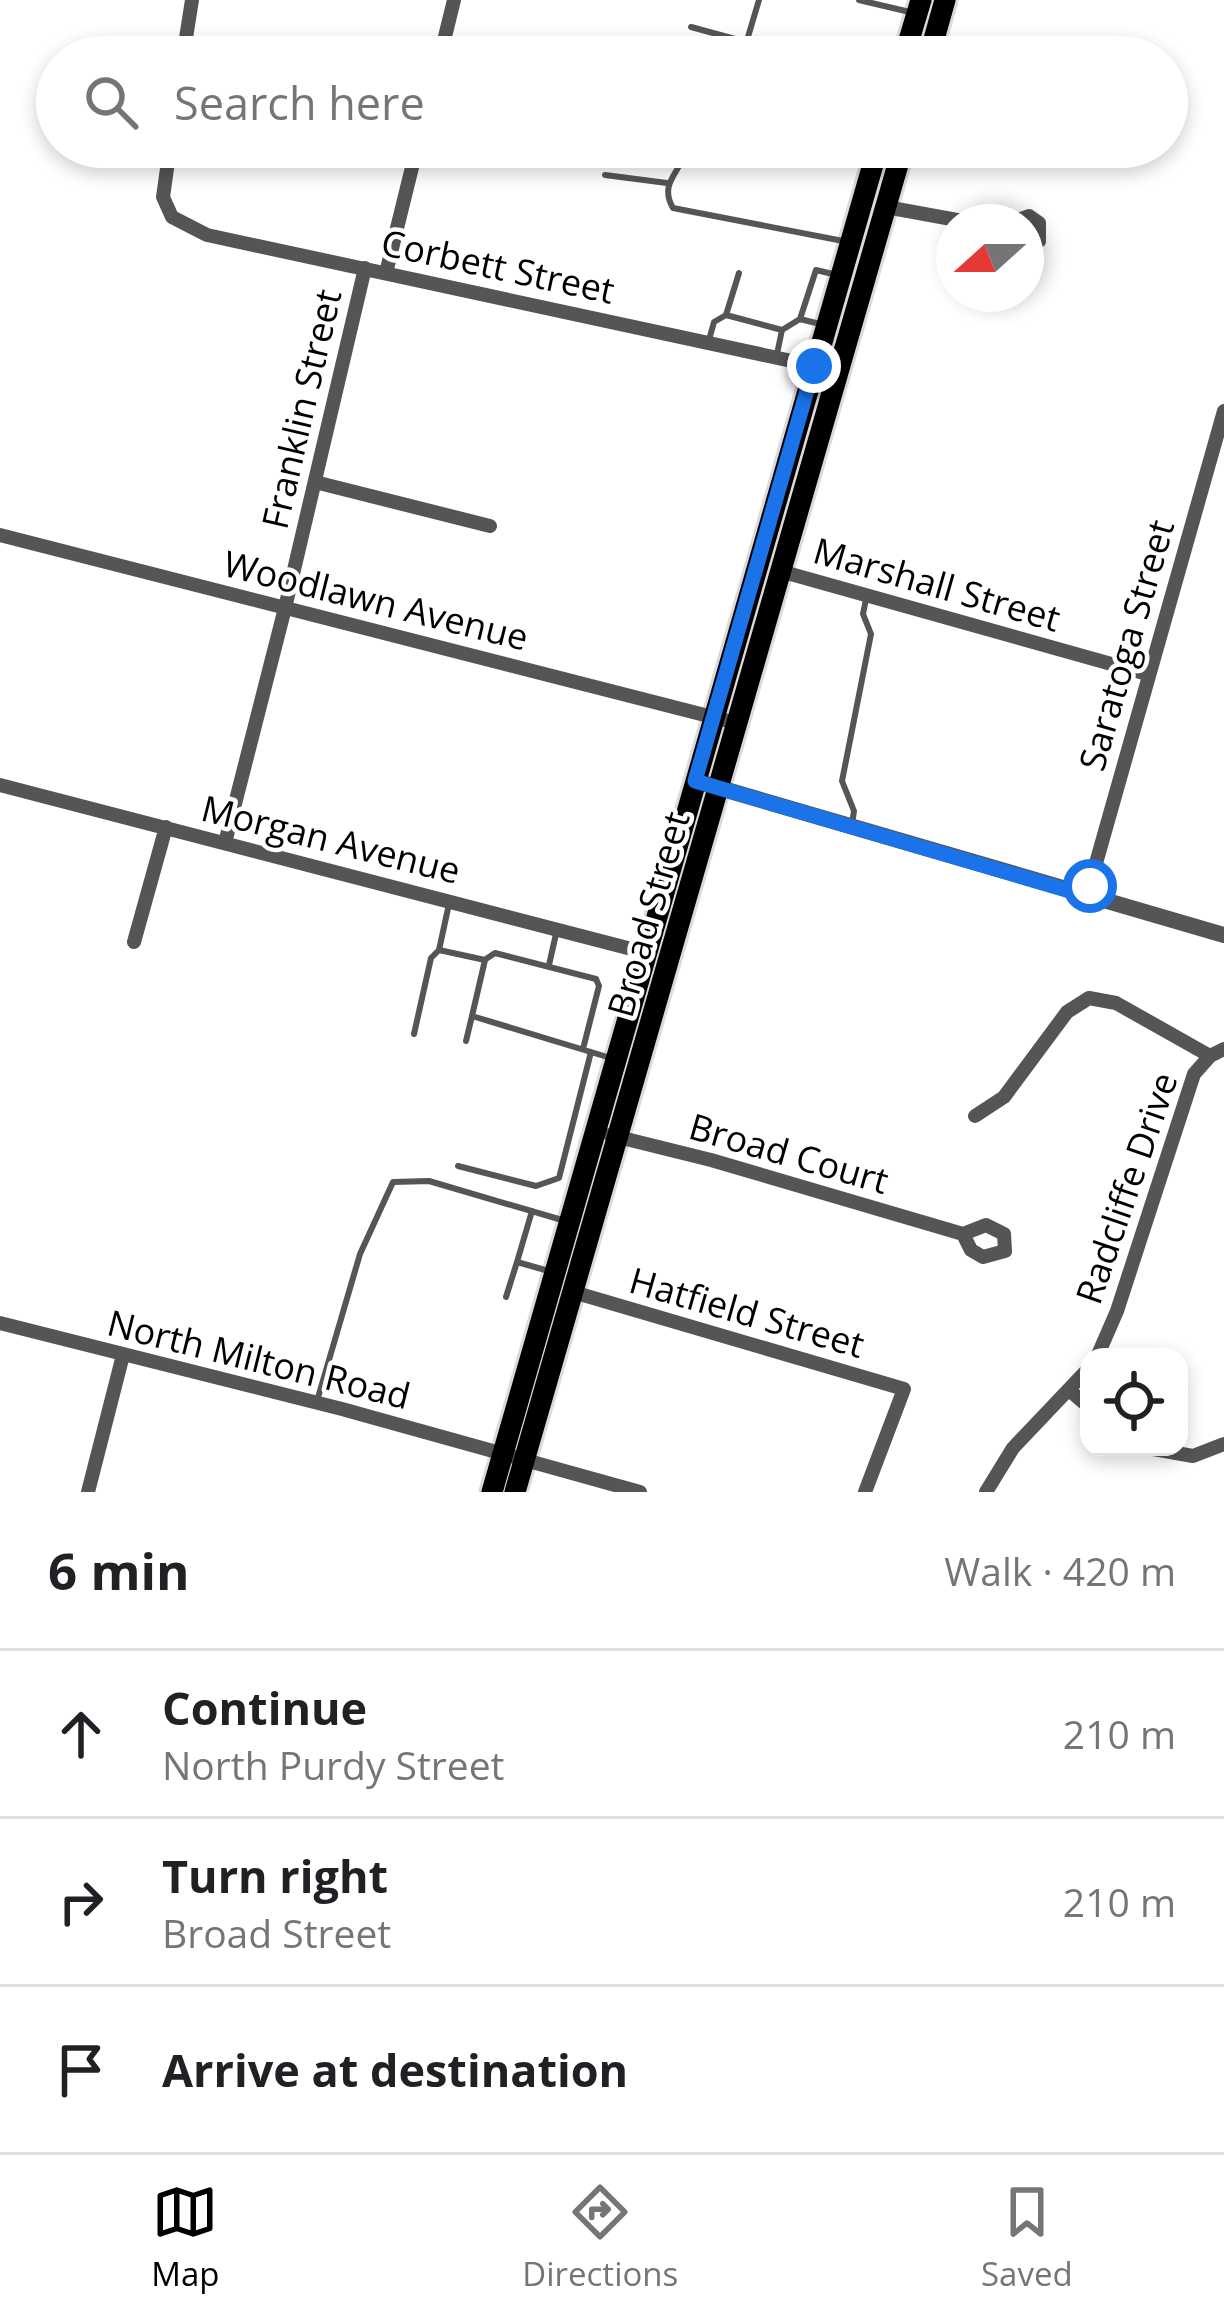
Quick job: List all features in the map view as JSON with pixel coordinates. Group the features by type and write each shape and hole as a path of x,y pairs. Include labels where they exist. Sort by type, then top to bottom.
{"main road":[{"path":"935,36 945,0"},
{"path":"910,36 918,7"},
{"name":"Broad Street","path":"492,1492 513,1457 574,1292 617,1060 869,168"},
{"name":"Broad Street","path":"515,1492 513,1457 581,1185 602,1140 718,788 897,168"}],"street":[{"path":"186,36 192,0"},
{"path":"445,36 454,0"},
{"name":"Corbett Street","path":"167,168 164,196 172,218 207,235 814,366"},
{"path":"386,273 412,168"},
{"path":"886,207 936,216"},
{"name":"Franklin Street","path":"225,843 364,268"},
{"name":"Saratoga Street","path":"1087,896 1224,411"},
{"path":"315,482 490,526"},
{"name":"Woodlawn Avenue","path":"0,535 736,723"},
{"name":"Marshall Street","path":"780,571 1147,674"},
{"path":"695,781 1224,934"},
{"name":"Morgan Avenue","path":"0,785 647,953"},
{"path":"134,942 166,827"},
{"path":"975,1117 1004,1097 1067,1012 1089,998 1116,1003 1217,1052"},
{"name":"Radcliffe Drive","path":"1101,1348 1188,1088 1199,1065 1217,1052"},
{"name":"Broad Court","path":"602,1140 711,1160 963,1234"},
{"name":"Hatfield Street","path":"574,1292 904,1389 865,1492"},
{"name":"North Milton Road","path":"0,1323 640,1492"},
{"path":"88,1492 123,1355"},
{"path":"986,1492 1013,1448 1080,1378"},
{"path":"1069,1390 1080,1399"},
{"path":"1188,1455 1224,1444"}],"lane":[{"path":"747,36 756,0"},
{"path":"859,0 918,7"},
{"path":"691,27 726,36"},
{"path":"680,168 667,183 666,195 673,208 850,242"},
{"path":"605,176 667,183"},
{"path":"800,320 816,270 841,276"},
{"path":"709,343 714,322 726,315 739,274"},
{"path":"726,315 782,330 800,320 826,326"},
{"path":"777,358 782,330"},
{"path":"851,826 854,811 842,781 871,634 863,614 866,595"},
{"path":"414,1034 430,958 439,950 450,901"},
{"path":"549,965 558,928"},
{"path":"439,950 485,960"},
{"path":"466,1041 485,960 495,953 596,979 599,986 587,1051 559,1178"},
{"path":"472,1016 617,1060"},
{"path":"567,1145 602,1140"},
{"path":"458,1166 536,1186 559,1178 581,1185"},
{"path":"316,1403 360,1254 392,1182 428,1181 571,1222"},
{"path":"506,1297 532,1211"},
{"path":"518,1262 556,1273"}],"route":[{"path":"814,366 695,781 1087,896 1090,886"}]}
